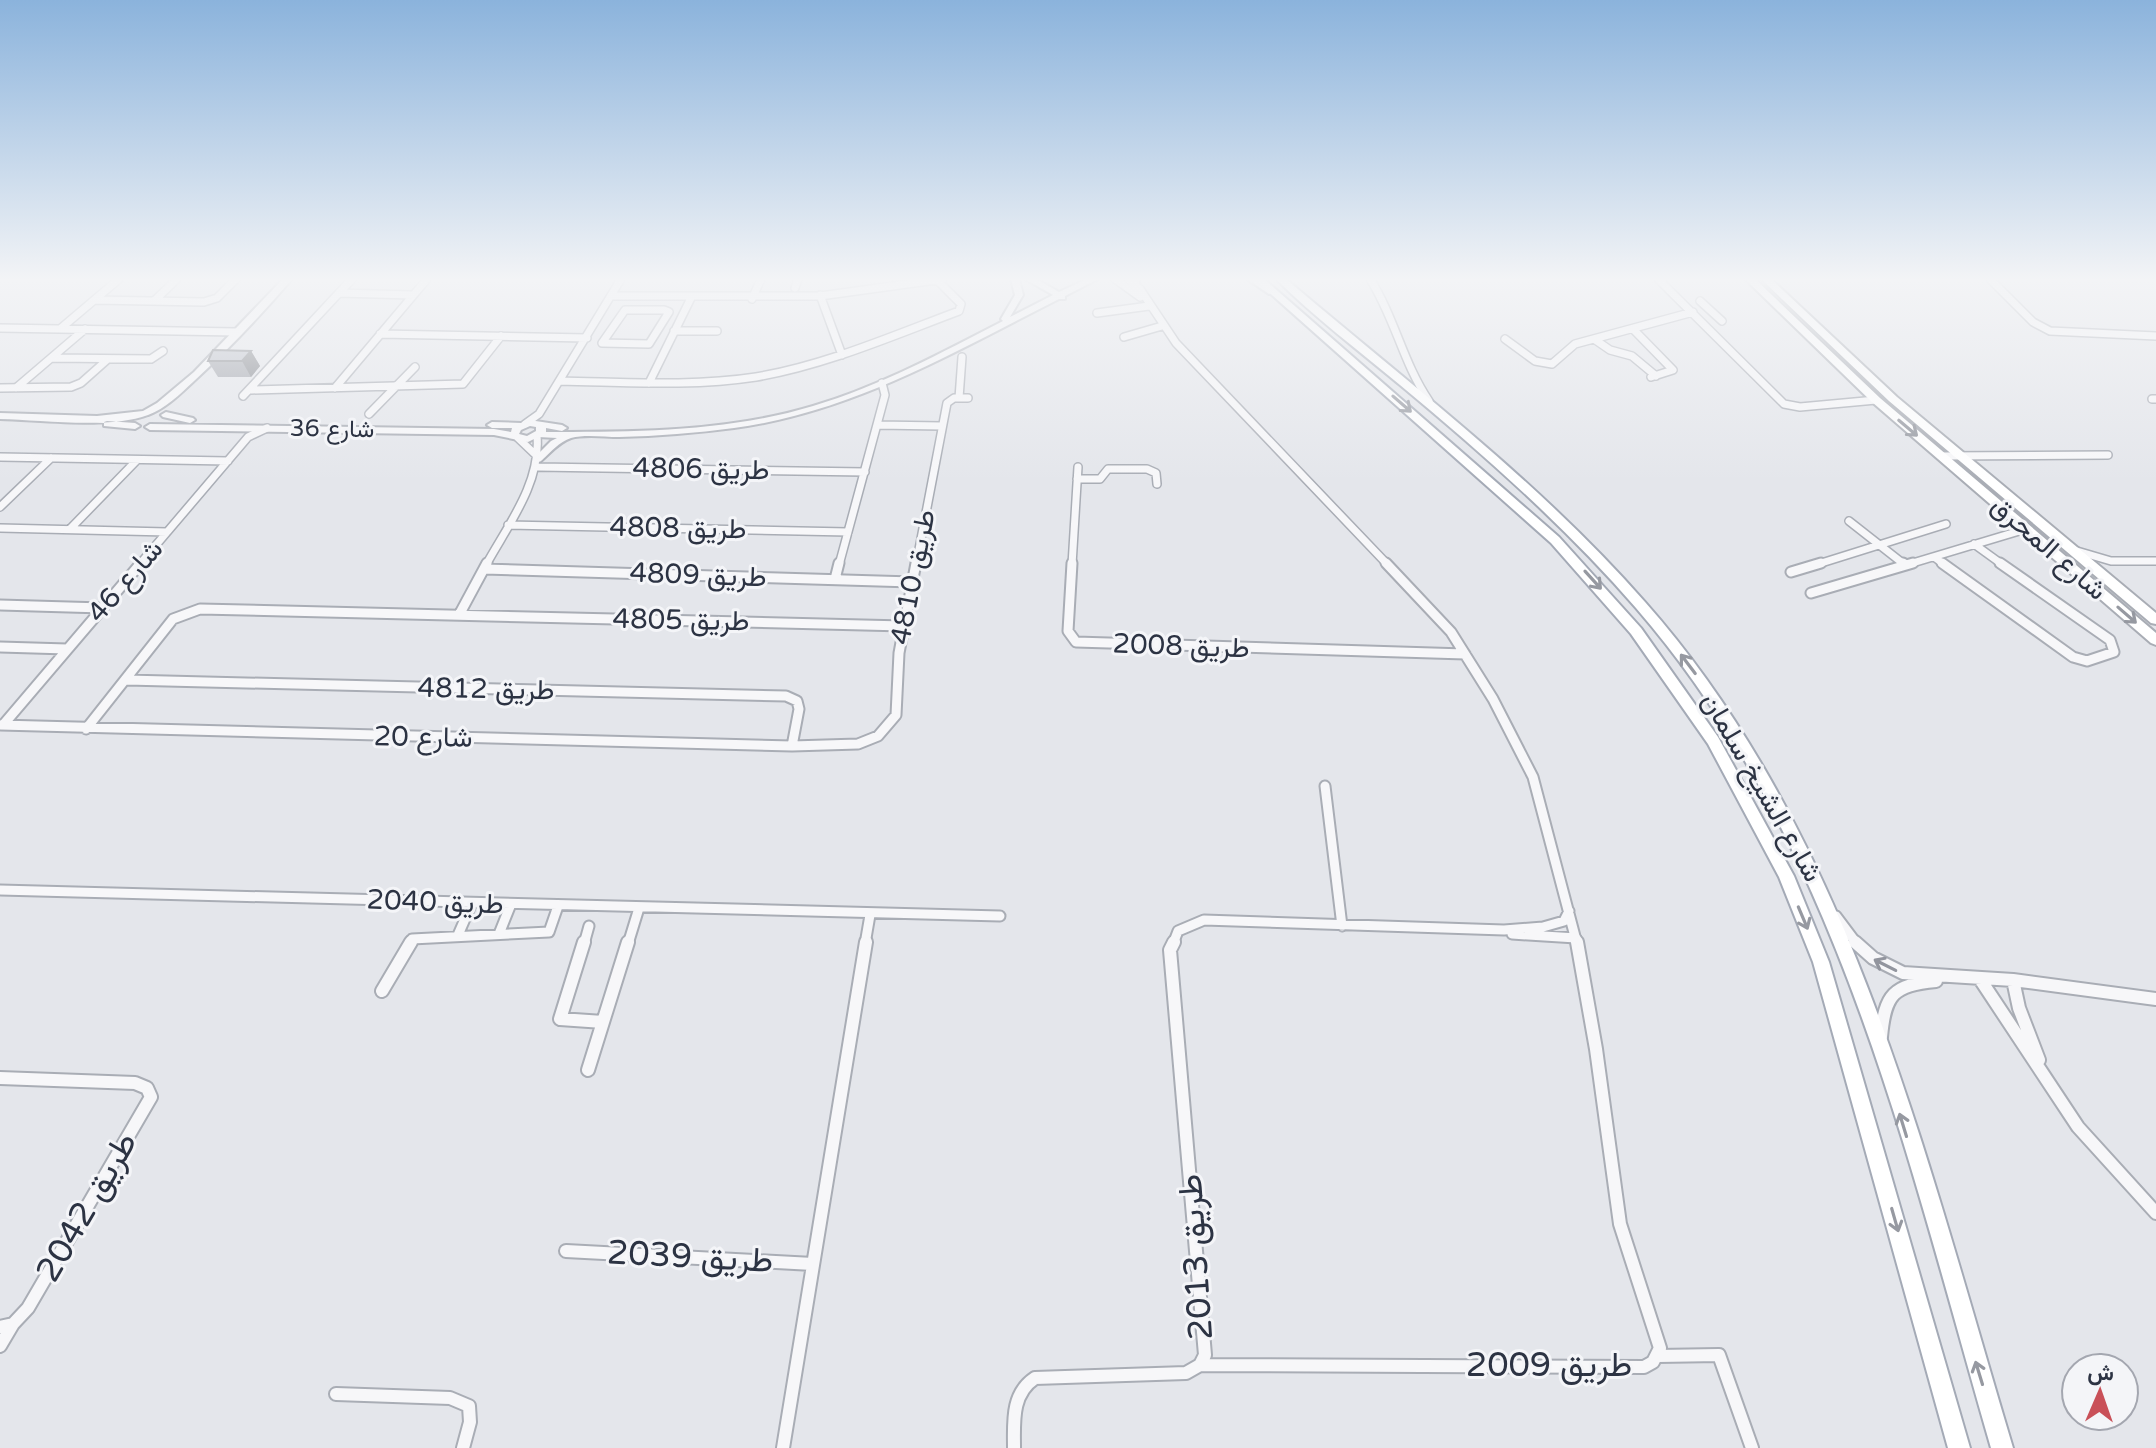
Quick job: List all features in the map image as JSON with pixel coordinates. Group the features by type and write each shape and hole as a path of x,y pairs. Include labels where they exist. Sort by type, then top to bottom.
{"main road":[{"name":"شارع الشيخ سلمان","path":"1343,347 1555,540 1636,631 1713,741 1786,876 1821,962 1959,1448"},
{"name":"شارع الشيخ سلمان","path":"1350,347 1532,496 1617,578 1699,679 1777,801 1824,898 1880,1048 2002,1448"},
{"name":"شارع المحرق","path":"1820,347 1876,400 2156,640"},
{"name":"شارع المحرق","path":"1840,347 1957,454 2156,620"},
{"path":"2026,529 2058,538"}],"street":[{"path":"16,388 65,347"},
{"path":"0,424 135,426 135,420 172,396 221,347"},
{"path":"243,396 290,347"},
{"path":"335,388 370,347"},
{"path":"251,390 463,384 493,347"},
{"path":"538,463 539,427 560,381 582,347"},
{"path":"649,383 667,347"},
{"path":"839,347 842,355"},
{"path":"560,381 649,383 755,377 864,347"},
{"path":"539,427 572,435 647,436 737,424 812,409 882,383 957,347"},
{"path":"927,362 965,347"},
{"path":"1181,347 1451,632 1533,777 1569,911 1564,921 1553,928 1485,930 1342,926 1325,786"},
{"path":"1401,347 1409,372 1424,394 1532,496"},
{"path":"1515,347 1535,361 1548,365 1559,362 1573,347"},
{"path":"1605,347 1630,355 1654,376 1673,370 1650,347"},
{"path":"1728,347 1789,406 1876,400"},
{"path":"52,358 152,359 163,351"},
{"name":"طريق 4810","path":"847,747 878,736 896,715 898,661 947,401 964,398 962,357"},
{"path":"0,388 71,387 81,383 108,359"},
{"path":"369,414 415,367"},
{"path":"835,579 885,395 882,383"},
{"path":"150,427 165,414 172,396"},
{"path":"0,416 103,417 146,414"},
{"name":"شارع 36","path":"146,414 165,414 189,420 539,427"},
{"path":"539,427 647,430 737,424"},
{"path":"523,425 516,437 538,463"},
{"path":"877,425 942,426"},
{"name":"شارع 36","path":"135,426 246,432 267,428 494,432 516,437 539,427"},
{"name":"شارع 46","path":"2,725 228,461 246,432"},
{"path":"459,615 538,463 554,443 572,435"},
{"name":"شارع المحرق","path":"1942,456 2108,455"},
{"path":"0,457 228,461"},
{"path":"0,507 51,458"},
{"path":"70,529 137,460"},
{"name":"طريق 4806","path":"538,463 865,472"},
{"name":"طريق 2008","path":"1078,467 1068,631 1076,642 1465,654"},
{"path":"1077,479 1103,478 1108,469 1147,469 1156,473 1157,484"},
{"path":"1849,521 1906,565"},
{"path":"1791,572 1946,524"},
{"name":"طريق 4808","path":"508,525 848,532"},
{"path":"0,528 167,532"},
{"path":"1811,593 2026,529"},
{"path":"1934,557 2073,657 2087,661 2114,652 2110,640 1974,544"},
{"path":"2071,549 2097,558 2156,561"},
{"path":"2116,587 2110,570 2123,561"},
{"name":"طريق 4809","path":"484,569 912,582"},
{"path":"0,605 103,608"},
{"name":"طريق 4805","path":"127,680 173,619 183,612 200,609 904,626"},
{"path":"0,647 67,649"},
{"path":"86,729 127,680"},
{"name":"طريق 4812","path":"127,680 786,696 797,701 799,709 792,746"},
{"name":"شارع 20","path":"2,725 847,747"},
{"name":"طريق 2040","path":"0,890 1000,916"},
{"path":"1824,898 1848,935 1886,967 1917,975 2014,983 2156,1002"},
{"path":"458,935 472,903"},
{"path":"499,934 511,904"},
{"path":"382,991 412,939 549,932 558,906"},
{"path":"588,1070 639,908"},
{"name":"طريق 2009","path":"1200,1365 1644,1367 1658,1356 1660,1339 1620,1224 1596,1049 1569,911"},
{"path":"783,1448 870,915"},
{"name":"طريق 2013","path":"1014,1448 1017,1396 1022,1387 1038,1376 1186,1373 1200,1365 1206,1345 1170,950 1178,931 1204,920 1342,926"},
{"path":"589,926 560,1019 603,1022"},
{"path":"1485,930 1545,938 1576,938"},
{"path":"1880,1048 1886,999 1895,989 1910,983 1982,981"},
{"path":"1982,981 2096,1150 2156,1213"},
{"path":"2014,983 2019,1008 2044,1075"},
{"name":"طريق 2042","path":"0,1078 135,1083 147,1088 151,1097 28,1308 7,1325"},
{"name":"طريق 2039","path":"566,1251 813,1264"},
{"path":"0,1346 7,1325"},
{"path":"1658,1356 1719,1355 1752,1448"},
{"path":"336,1394 450,1398 469,1406 470,1422 463,1448"}],"building":[{"path":"213,350 251,351 242,361 208,361"}]}
